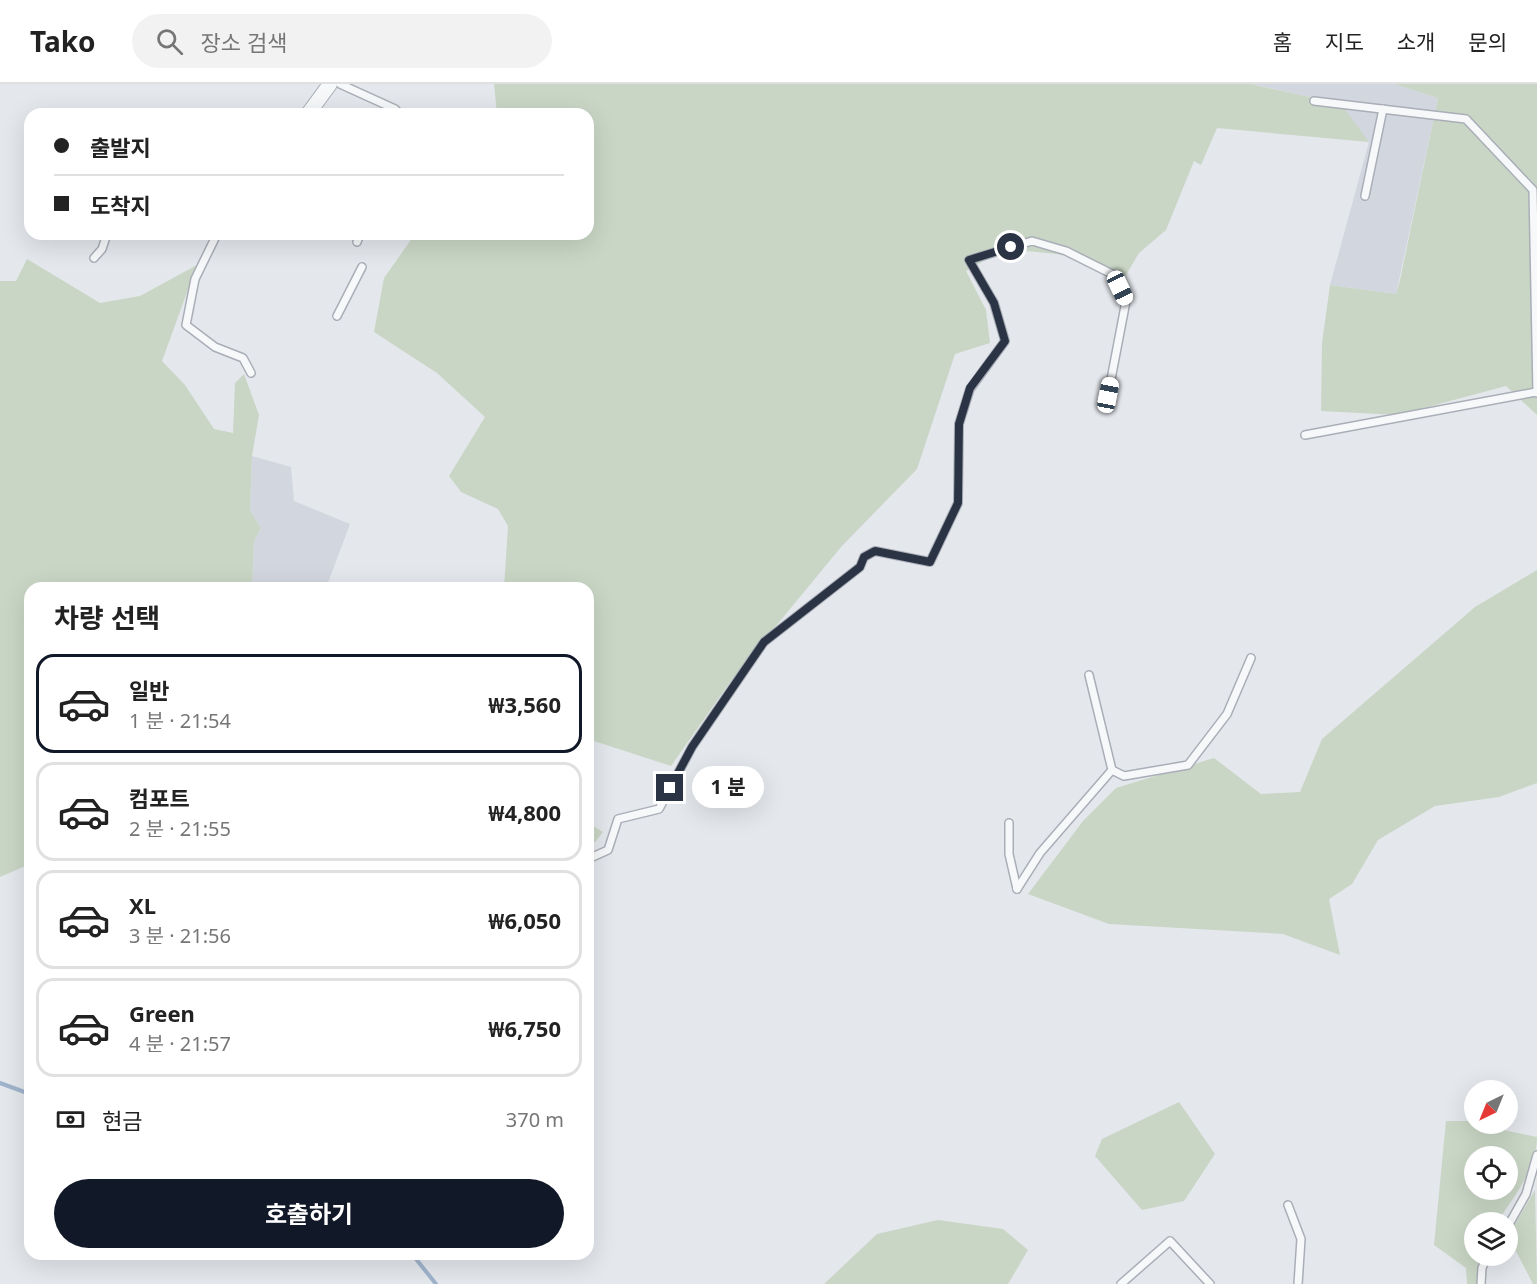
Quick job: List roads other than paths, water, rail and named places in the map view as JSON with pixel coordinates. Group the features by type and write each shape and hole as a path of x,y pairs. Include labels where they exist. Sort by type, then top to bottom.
{"street":[{"path":"312,108 330,84"}],"lane":[{"path":"340,84 393,108"},
{"path":"1305,435 1537,392 1533,190 1466,119 1314,100"},
{"path":"1365,196 1383,109"},
{"path":"94,258 102,249 105,240"},
{"path":"214,240 195,279 186,326 215,347 243,358 251,373"},
{"path":"594,856 608,850 618,819 659,809 692,747 764,642 860,567 864,557 875,551 930,562 958,503 959,424 970,388 1005,341 994,303 969,260 1032,241 1066,251 1114,275 1126,301 1108,395"},
{"path":"337,316 362,267"},
{"path":"1089,675 1112,770 1124,776 1188,765 1227,714 1251,658"},
{"path":"1009,823 1009,854 1017,889 1040,853 1112,770"},
{"path":"1516,1212 1526,1194 1537,1155"},
{"path":"1288,1205 1300,1239 1298,1284"},
{"path":"1121,1284 1170,1240 1210,1284"},
{"path":"1481,1284 1483,1266"}],"waterway":[{"path":"0,1083 24,1092"},
{"path":"417,1260 436,1284"}]}
